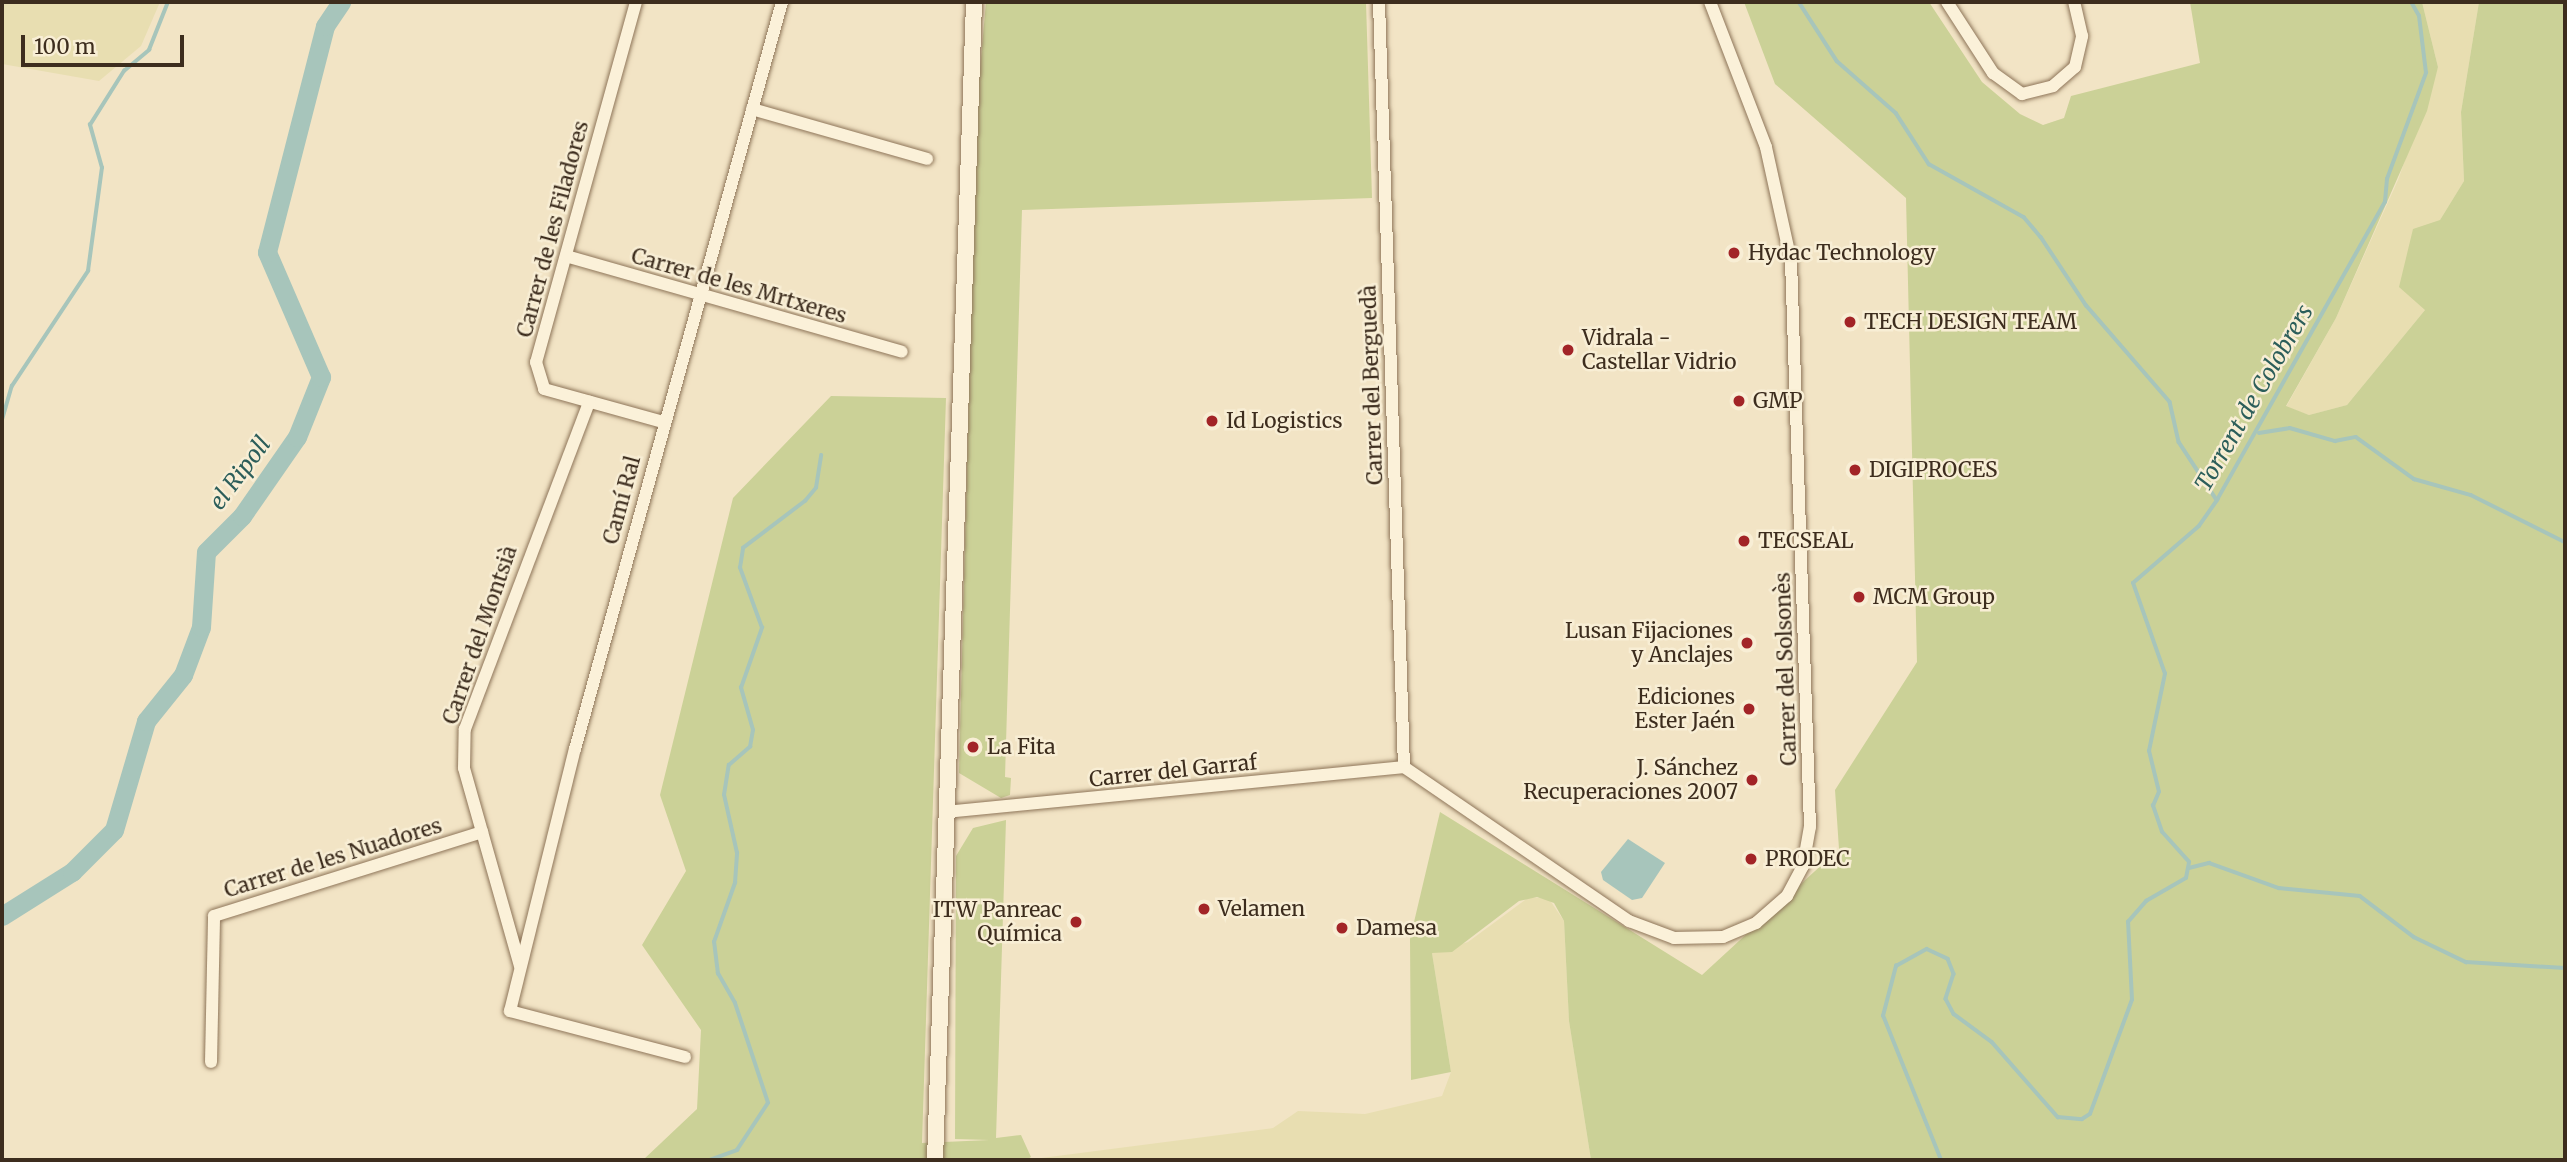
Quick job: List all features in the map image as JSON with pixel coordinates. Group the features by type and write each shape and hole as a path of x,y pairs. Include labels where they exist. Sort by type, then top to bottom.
{"street":[{"name":"Carrer de les Filadores","path":"636,2 536,362 544,389 663,422"},
{"name":"Camí Ral","path":"685,1057 510,1011 663,422 782,2"},
{"path":"935,1160 974,2"},
{"name":"Carrer del Berguedà","path":"1379,2 1404,767"},
{"name":"Carrer del Solsonès","path":"1404,767 1629,921 1674,938 1723,937 1756,923 1787,896 1804,866 1810,827 1791,261 1769,159 1710,2"},
{"path":"1947,2 1993,73 2006,87 2034,94 2068,76 2080,58 2074,2"},
{"path":"752,109 927,159"},
{"name":"Carrer de les Mrtxeres","path":"566,256 902,352"},
{"name":"Carrer del Montsià","path":"520,968 464,768 465,729 589,402"},
{"name":"Carrer del Garraf","path":"946,812 1404,767"},
{"name":"Carrer de les Nuadores","path":"211,1062 214,916 482,832"}],"shaded area":[{"path":"2,2 160,2 141,46 99,81 2,64"},
{"path":"2422,2 2479,2 2461,112 2464,181 2440,220 2425,310 2347,405 2309,415 2286,407 2336,318 2398,180 2438,67"},
{"path":"1529,897 1549,899 1564,921 1569,1021 1591,1160 1026,1160 1273,1128 1298,1111 1365,1114 1442,1096 1451,1072 1432,953 1468,942"}],"green space":[{"path":"986,2 1366,2 1372,198 1022,210 1005,777 1011,778 1010,795 1001,798 959,773 976,114"},
{"path":"1744,2 1929,2 1982,82 2020,114 2043,125 2064,118 2071,96 2200,63 2190,2 2422,2 2438,67 2427,111 2336,318 2286,406 2309,415 2347,405 2425,310 2399,287 2413,229 2440,220 2464,181 2461,112 2479,2 2565,2 2565,1160 1591,1160 1569,1021 1564,921 1554,903 1537,897 1519,901 1452,952 1432,953 1451,1072 1411,1080 1410,939 1440,812 1702,975 1839,849 1835,790 1917,662 1906,198 1775,84"},
{"path":"831,396 946,398 922,1143 989,1140 955,1139 956,856 973,828 1006,820 996,1138 1021,1135 1031,1157 1026,1160 643,1160 697,1109 701,1030 642,945 686,871 660,795 733,498"}],"water":[{"path":"1628,839 1665,863 1642,898 1632,900 1603,880 1601,872"}],"waterway":[{"path":"2,420 12,386 88,271 102,168 90,125 124,71 149,50 168,2"},
{"name":"el Ripoll","path":"2,916 72,872 114,830 146,721 183,675 201,627 206,552 242,516 297,437 321,377 267,252 325,26 341,2"},
{"path":"1799,2 1837,61 1896,113 1929,164 2024,217 2041,237 2086,305 2170,402 2179,442 2217,500"},
{"name":"Torrent de Colobrers","path":"1941,1160 1883,1016 1896,966 1927,949 1948,959 1954,974 1946,999 1954,1014 1992,1042 2058,1117 2082,1119 2090,1114 2132,1000 2128,922 2146,901 2186,878 2189,862 2162,832 2153,806 2159,792 2149,751 2165,674 2133,583 2199,526 2217,500 2385,202 2387,179 2426,73 2419,16 2411,2"},
{"path":"2259,433 2290,428 2335,441 2356,437 2414,479 2471,495 2565,542"},
{"path":"710,1160 737,1150 768,1103 735,1003 718,974 714,942 735,883 737,853 724,795 729,765 750,747 753,730 741,688 762,628 740,568 743,548 805,501 816,488 821,455"},
{"path":"2189,868 2209,863 2279,888 2360,896 2414,937 2466,962 2565,968"}],"place":[{"name":"Hydac Technology","path":"1734,253"},
{"name":"TECH DESIGN TEAM","path":"1850,322"},
{"name":"Vidrala - Castellar Vidrio","path":"1568,350"},
{"name":"GMP","path":"1739,401"},
{"name":"Id Logistics","path":"1212,421"},
{"name":"DIGIPROCES","path":"1855,470"},
{"name":"TECSEAL","path":"1744,541"},
{"name":"MCM Group","path":"1859,597"},
{"name":"Lusan Fijaciones y Anclajes","path":"1747,643"},
{"name":"Ediciones Ester Jaén","path":"1749,709"},
{"name":"La Fita","path":"973,747"},
{"name":"J. Sánchez Recuperaciones 2007","path":"1752,780"},
{"name":"PRODEC","path":"1751,859"},
{"name":"Velamen","path":"1204,909"},
{"name":"ITW Panreac Química","path":"1076,922"},
{"name":"Damesa","path":"1342,928"}]}
